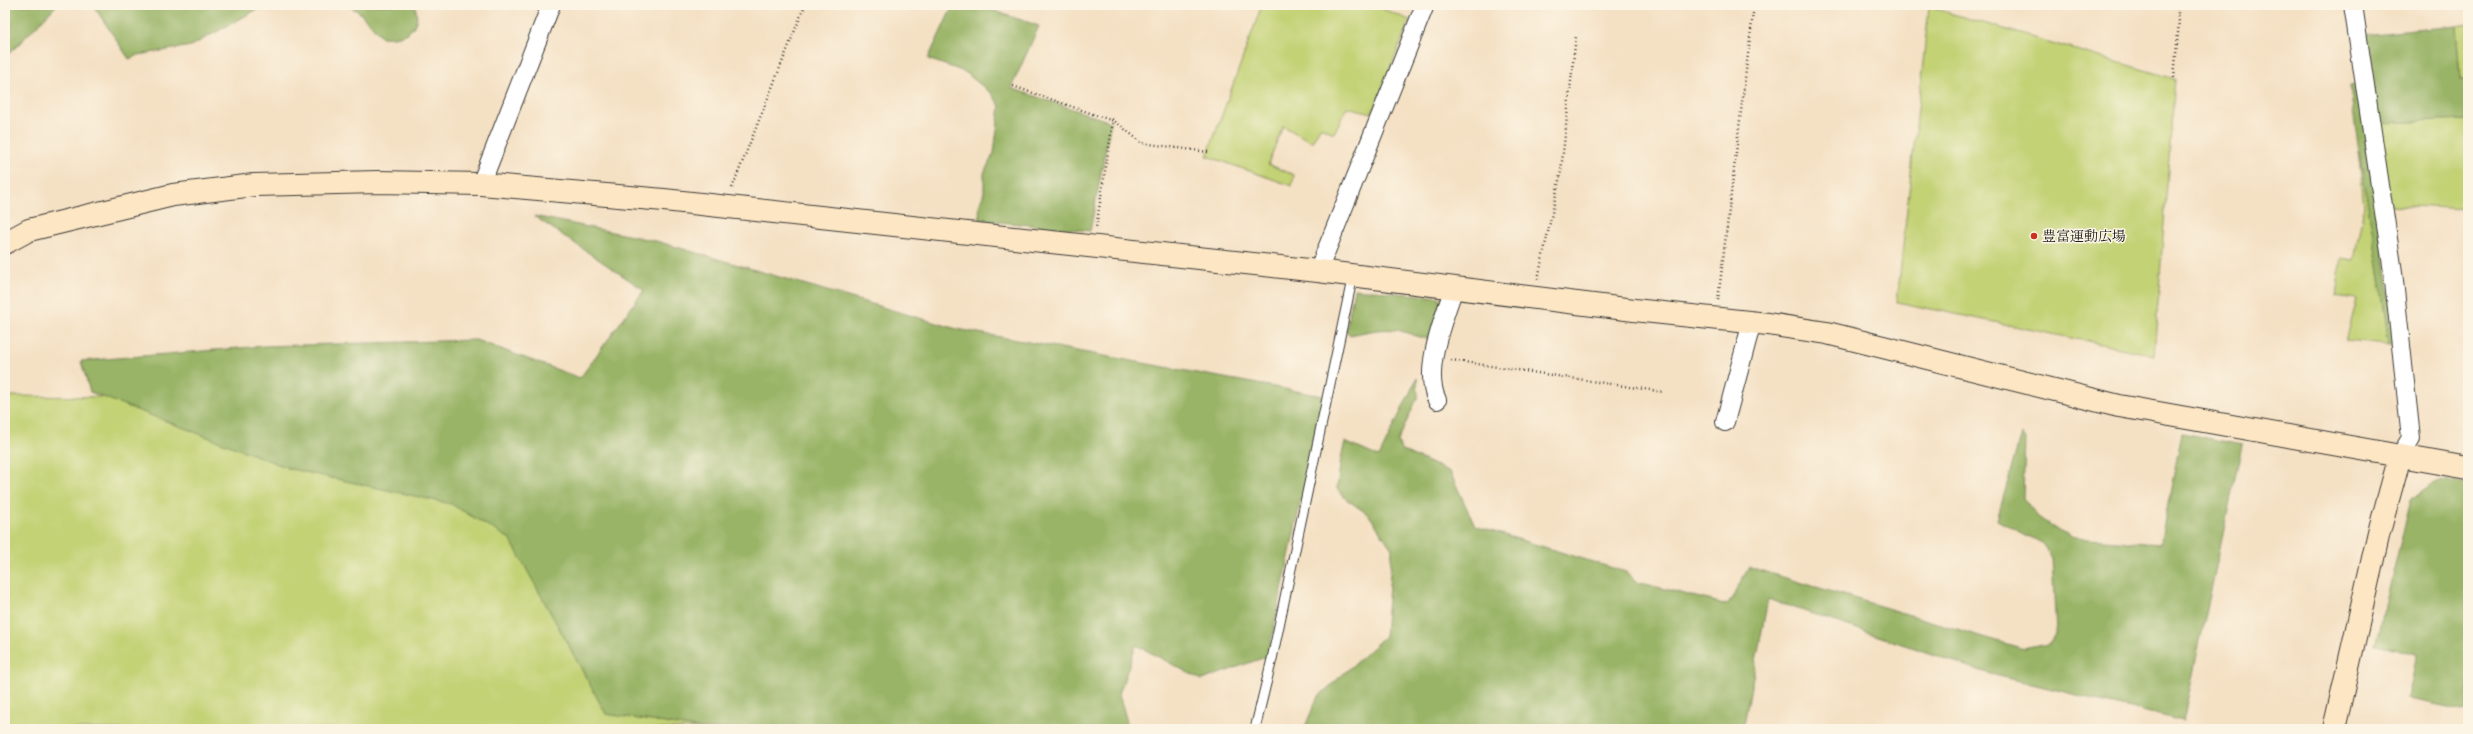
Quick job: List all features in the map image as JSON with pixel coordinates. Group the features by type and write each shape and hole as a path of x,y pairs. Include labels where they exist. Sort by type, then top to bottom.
{"street":[{"path":"481,184 551,5"},
{"path":"1318,271 1426,5"},
{"path":"2334,729 2379,532 2400,456 2411,438 2393,272 2353,5"},
{"path":"6,241 29,230 173,195 254,185 378,182 481,184 724,207 1318,271 1534,298 1752,322 1827,333 2119,406 2468,468"},
{"path":"1437,400 1431,379 1434,357 1454,288"},
{"path":"1725,422 1752,322"}],"lane":[{"path":"1255,729 1274,652 1352,275"}],"path":[{"path":"724,207 805,5"},
{"path":"1716,318 1754,5"},
{"path":"2174,77 2178,22 2177,5"},
{"path":"1534,298 1561,171 1576,36"},
{"path":"1013,86 1112,118 1142,143 1208,152"},
{"path":"1092,247 1114,123 1112,118"},
{"path":"1434,357 1664,392"}],"green space":[{"path":"5,5 57,5 5,58"},
{"path":"93,5 265,5 191,46 138,55 129,59"},
{"path":"348,5 416,5 417,19 414,26 407,33 392,37 382,37 359,12"},
{"path":"953,5 977,5 1039,26 1011,88 1111,122 1090,231 980,220 979,207 984,192 984,173 994,153 1000,106 992,94 965,72 928,59"},
{"path":"1262,5 1373,5 1410,20 1372,113 1347,107 1334,133 1320,127 1312,142 1283,126 1268,164 1294,175 1292,186 1207,156"},
{"name":"豊富運動広場","path":"1929,7 2175,79 2154,355 1897,302"},
{"path":"2468,24 2468,79 2460,80 2456,26"},
{"path":"2456,26 2460,79 2468,79 2468,120 2376,123 2363,35"},
{"path":"2360,84 2397,346 2389,345 2354,118 2350,86"},
{"path":"2468,120 2468,209 2389,205 2376,123"},
{"path":"2358,151 2375,242 2389,345 2346,341 2357,299 2336,296 2341,258 2354,260 2364,206"},
{"path":"534,216 656,241 957,329 1323,396 1268,656 1202,680 1136,645 1119,694 1129,729 703,729 606,714 510,539 451,504 291,469 90,392 81,361 264,346 476,340 580,378 644,290"},
{"path":"1354,289 1439,297 1442,303 1432,338 1396,330 1373,331 1350,335 1346,331"},
{"path":"1417,378 1418,396 1398,441 1401,450 1450,472 1475,526 1626,572 1637,582 1728,605 1749,567 2024,649 2048,644 2056,633 2052,558 2044,544 1997,520 2021,434 2025,439 2023,498 2038,517 2060,532 2074,538 2160,544 2182,433 2242,445 2183,721 1991,674 1768,599 1743,729 1304,729 1317,698 1385,636 1392,549 1369,515 1346,499 1337,489 1341,458 1345,442 1379,457"},
{"path":"5,396 322,399 1042,688 1138,729 5,729"},
{"path":"2442,480 2468,485 2468,711 2408,699 2417,654 2375,645 2411,500 2431,485"}],"place":[{"name":"豊富運動広場","path":"2034,236"}]}
